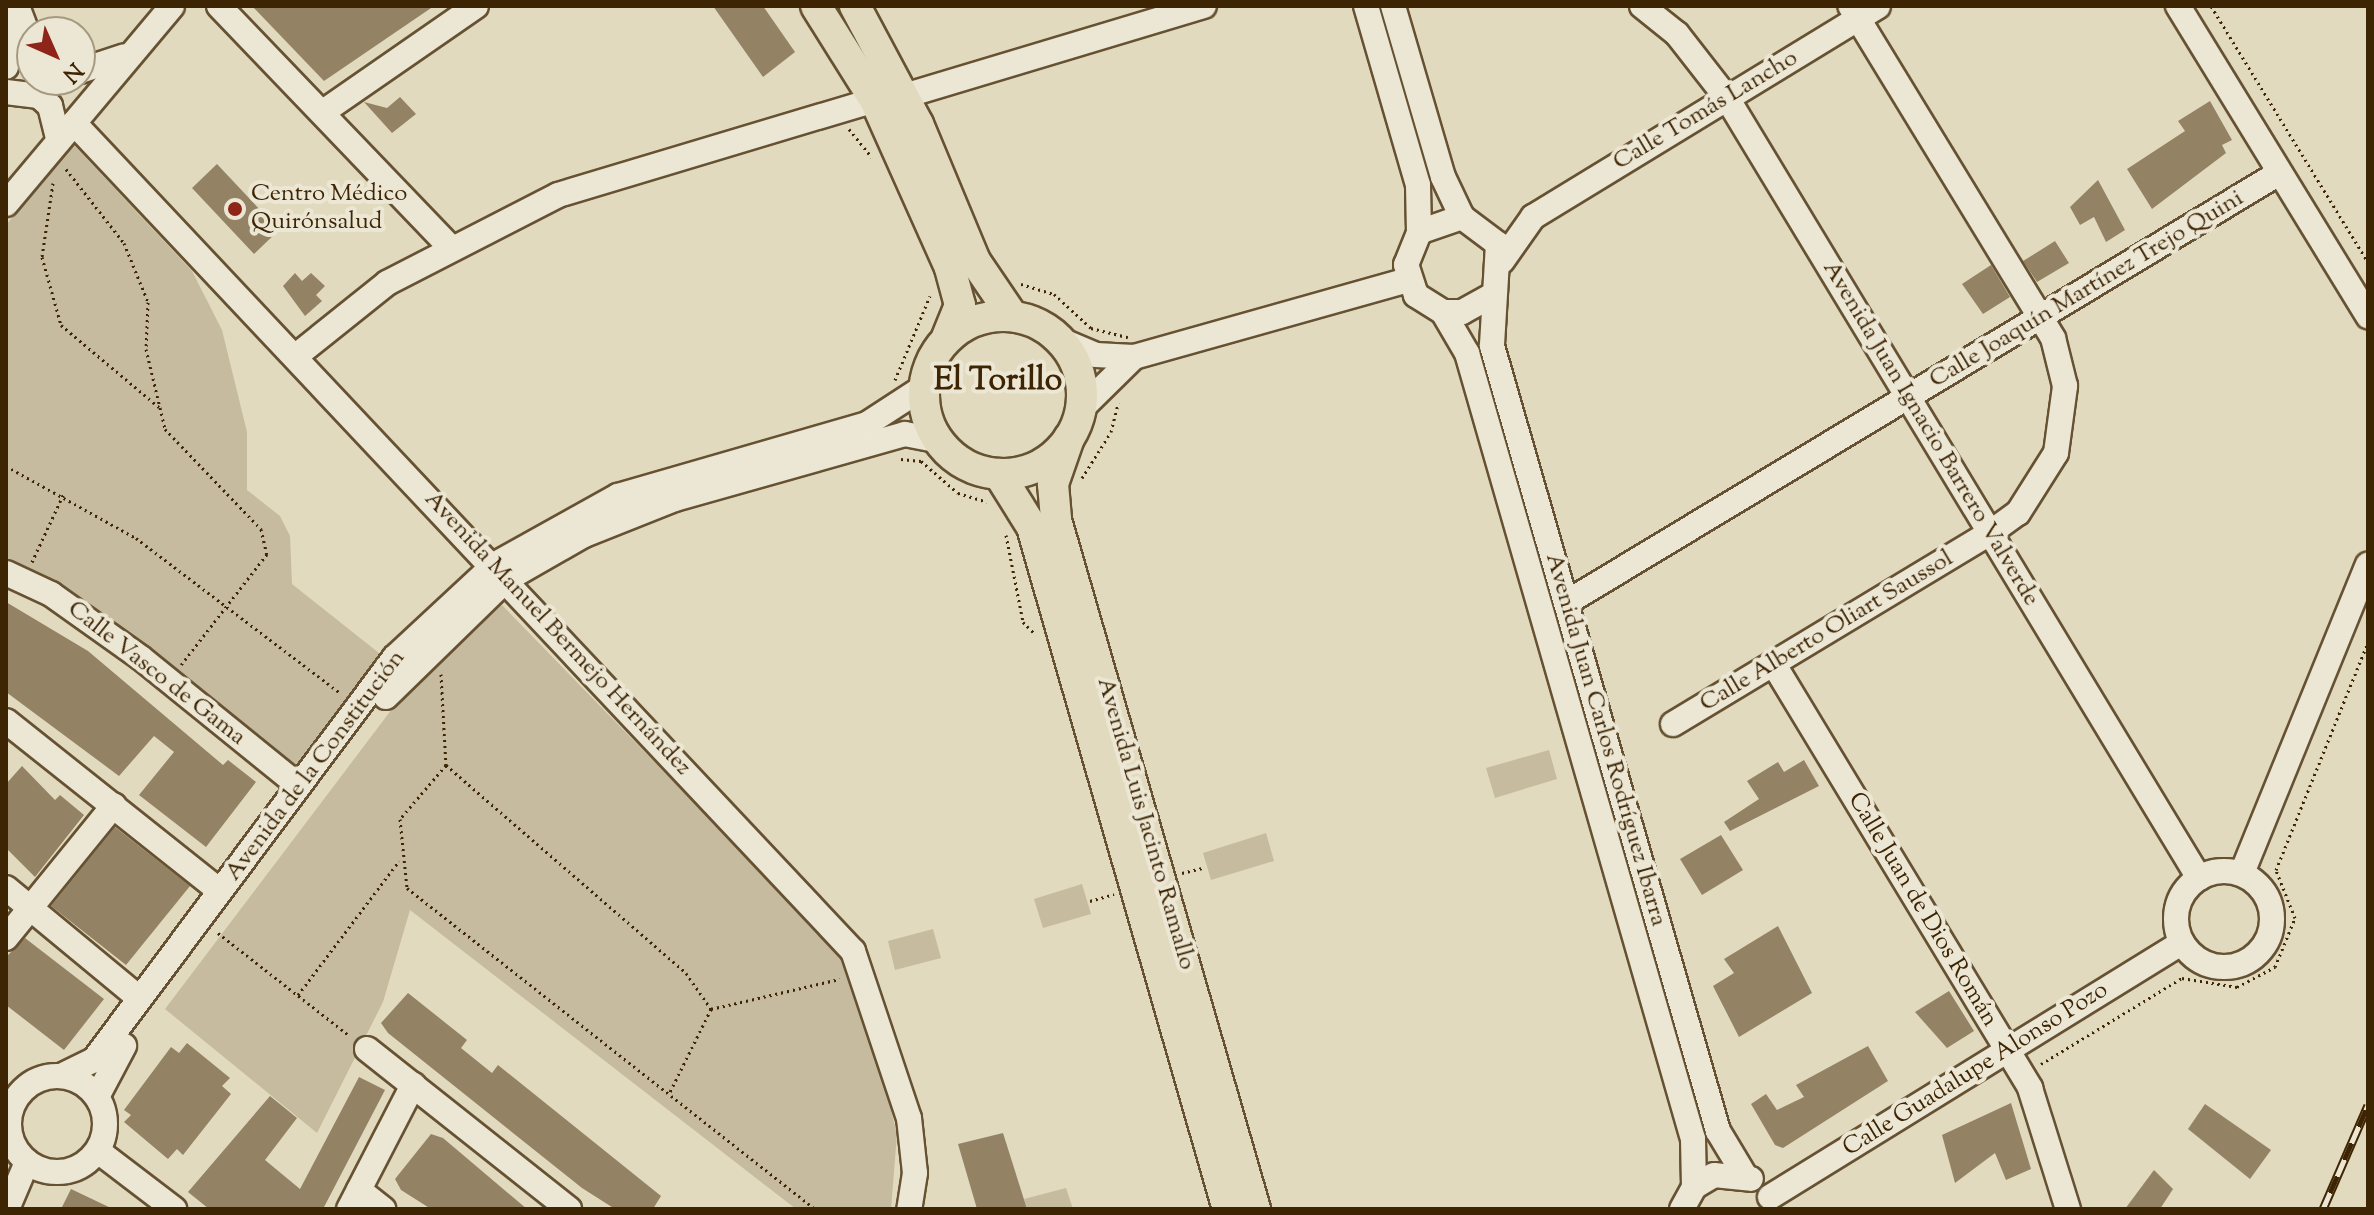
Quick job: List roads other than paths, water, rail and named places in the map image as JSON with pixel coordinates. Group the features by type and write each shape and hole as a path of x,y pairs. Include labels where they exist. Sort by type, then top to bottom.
{"main road":[{"path":"816,6 889,98 975,261 1011,314 1063,341 1082,384 1081,409 1069,438 1050,458 999,474 975,470 936,440 924,387 960,305 950,268 889,98 855,6"},
{"path":"947,338 973,320 1011,314"},
{"name":"Avenida Luis Jacinto Ramallo","path":"1069,438 1053,484 1056,520 1255,1209"},
{"name":"Avenida Luis Jacinto Ramallo","path":"999,474 1032,527 1156,972 1228,1209"}],"street":[{"path":"10,6 16,46"},
{"path":"6,204 67,135 172,6"},
{"path":"219,6 449,246"},
{"path":"323,112 476,6"},
{"path":"296,356 387,283 449,246 558,195 1204,6"},
{"path":"1366,6 1418,185 1419,232 1409,249 1408,280 1416,295 1443,312 1474,309 1491,296 1502,261 1494,237 1468,219 1443,177 1393,6"},
{"name":"Avenida Juan Ignacio Barrero Valverde","path":"1642,6 1677,34 1727,98 2199,878"},
{"path":"2178,6 2368,316"},
{"name":"Calle Tomás Lancho","path":"1502,261 1533,217 1863,10"},
{"name":"Calle Alberto Oliart Saussol","path":"1673,724 1990,533 2018,513 2056,453 2065,386 2043,317 1863,10"},
{"path":"96,65 134,51"},
{"path":"6,92 39,96 67,135"},
{"name":"Avenida Manuel Bermejo Hernández","path":"50,96 67,135 296,356 500,572 864,969 909,1118 915,1173 909,1209"},
{"name":"Calle Joaquín Martínez Trejo Quini","path":"1566,603 2279,173"},
{"name":"Calle Tomás Lancho","path":"1468,219 1533,217"},
{"path":"1419,232 1468,219"},
{"path":"1063,341 1096,355 1134,357 1408,280"},
{"name":"Avenida Juan Carlos Rodríguez Ibarra","path":"1491,296 1492,346 1718,1131 1745,1176 1772,1203"},
{"name":"Avenida Juan Carlos Rodríguez Ibarra","path":"1443,312 1467,353 1684,1108 1698,1167 1694,1187"},
{"path":"1081,409 1134,357"},
{"name":"Avenida de la Constitución","path":"63,1075 94,1060 395,657 500,572 618,496 867,424 924,387"},
{"name":"Avenida de la Constitución","path":"97,1097 107,1070 405,673 500,572 675,499 905,434 936,440"},
{"path":"2242,873 2368,565"},
{"name":"Calle Vasco de Gama","path":"15,576 169,680 299,786"},
{"name":"Calle Juan de Dios Román","path":"1773,663 2007,1051 2044,1124 2068,1209"},
{"path":"6,721 220,891"},
{"path":"6,938 114,805"},
{"path":"2242,873 2271,908 2264,945 2226,967 2197,959 2182,943 2176,911 2199,878 2242,873"},
{"path":"6,888 139,998"},
{"name":"Calle Guadalupe Alonso Pozo","path":"1772,1203 2007,1051 2182,943"},
{"path":"367,1049 569,1209"},
{"path":"24,1209 37,1167 8,1121 13,1087 63,1075 97,1097 106,1124 98,1151 75,1169 37,1167"},
{"path":"383,1209 354,1199 413,1085"},
{"path":"98,1151 174,1209"},
{"path":"7,1209 37,1167"},
{"path":"1682,1209 1694,1187 1714,1175 1745,1176"}],"railway":[{"path":"2323,1209 2368,1105"}],"place":[{"name":"Centro Médico Quirónsalud","path":"235,209"}],"district":[{"name":"El Torillo","path":"998,381"}]}
